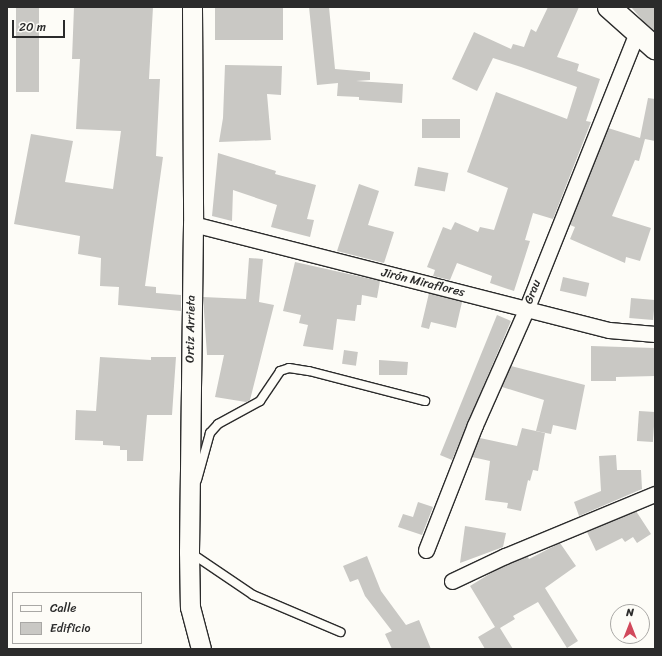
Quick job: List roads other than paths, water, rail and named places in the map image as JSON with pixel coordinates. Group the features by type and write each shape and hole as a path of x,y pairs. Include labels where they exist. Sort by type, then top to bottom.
{"main road":[{"path":"609,7 655,48"}],"street":[{"name":"Ortiz Arrieta","path":"192,7 193,224 188,552 190,607 200,649"},
{"name":"Grau","path":"426,550 475,425 526,310 637,32"},
{"name":"Jirón Miraflores","path":"193,224 609,330 655,334"},
{"path":"452,582 519,550 655,494"}],"lane":[{"path":"189,506 210,433 218,424 260,401 280,371 289,368 309,372 425,401"},
{"path":"188,552 253,595 340,632"}]}
